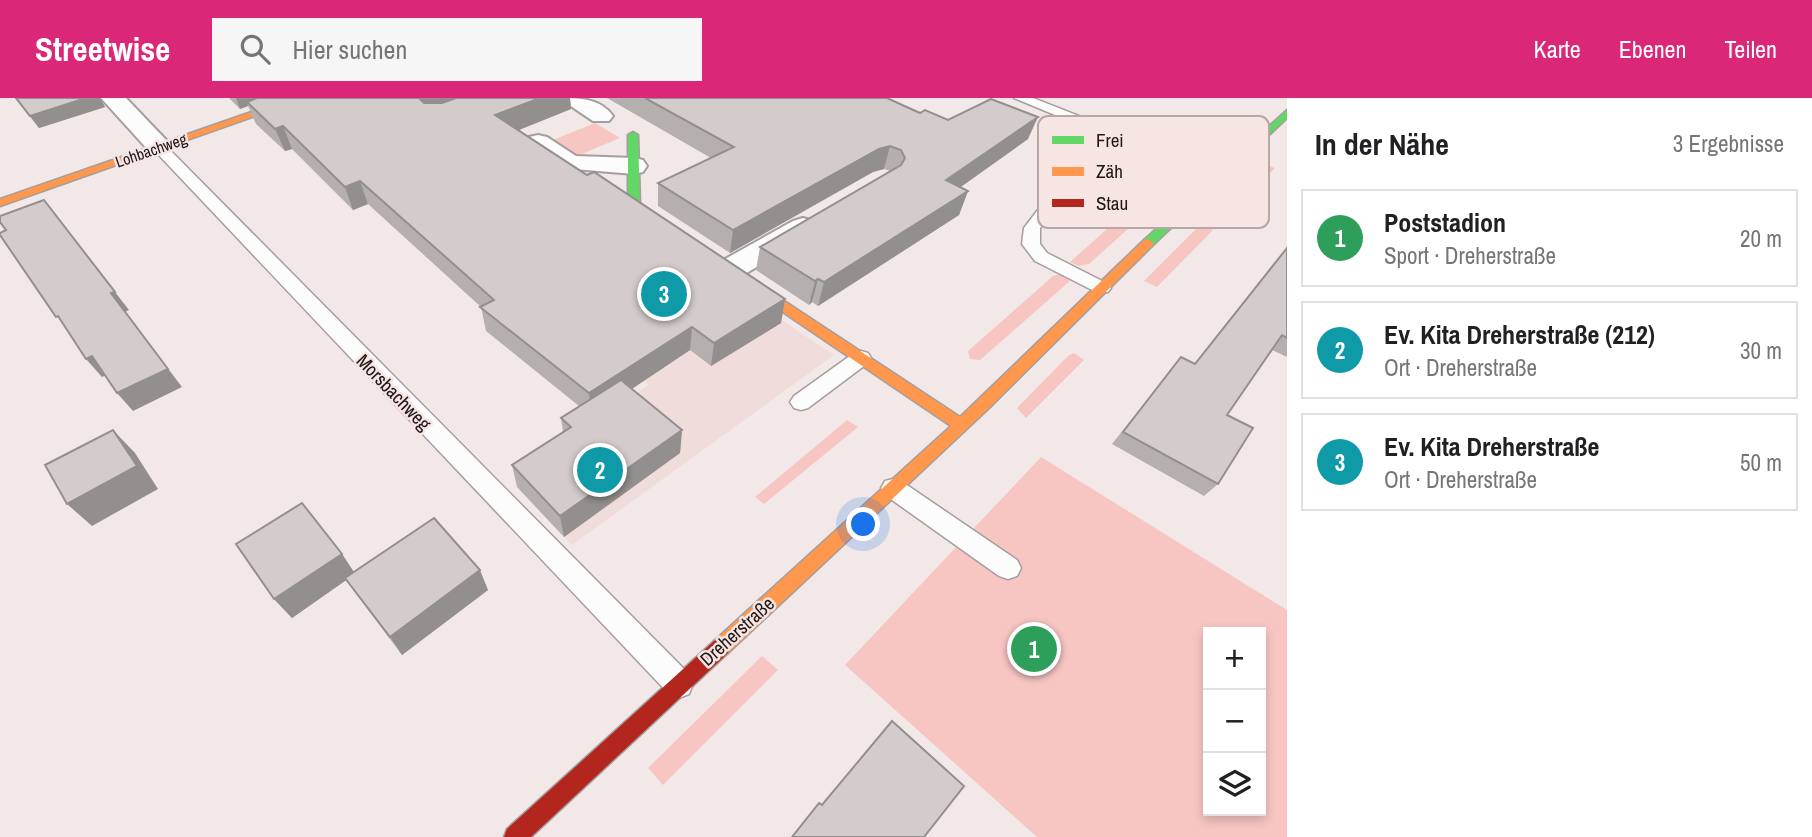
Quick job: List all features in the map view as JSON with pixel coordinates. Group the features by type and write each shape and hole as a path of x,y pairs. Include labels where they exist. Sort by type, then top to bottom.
{"main road":[{"name":"Lohbachweg","path":"0,203 301,98"},
{"name":"Dreherstraße","path":"1269,129 1287,113"},
{"path":"633,135 634,206 687,242"},
{"name":"Dreherstraße","path":"515,837 961,425 1164,228"},
{"path":"724,266 961,425"}],"street":[{"name":"Morsbachweg","path":"113,98 159,147"},
{"path":"571,98 601,116"},
{"path":"538,142 570,163 634,166"},
{"path":"724,266 824,215"}],"lane":[{"path":"1021,98 1067,116"},
{"name":"Morsbachweg","path":"159,147 679,684"},
{"path":"1038,220 1032,228 1031,244 1041,257 1102,288"},
{"path":"801,402 861,358"},
{"path":"893,488 1008,568"}],"shaded area":[{"path":"595,123 620,138 577,156 553,140"},
{"path":"592,194 834,355 572,545 517,487 574,451 564,441 649,385 481,247"},
{"path":"1108,228 1129,228 1089,264 1079,266 1070,262"},
{"path":"1197,228 1213,230 1157,287 1144,281"},
{"path":"1060,274 1070,281 980,360 970,359 968,351 1053,276"},
{"path":"1074,353 1084,360 1026,418 1017,408"},
{"path":"847,420 858,427 764,504 755,497"},
{"path":"1041,457 1287,610 1287,837 1037,837 845,665"},
{"path":"762,656 778,670 663,785 648,768"}],"building":[{"path":"16,98 86,98 30,116"},
{"path":"257,98 419,98 424,103 442,103 456,98 540,98 495,115 587,175 594,172 785,299 714,343 692,327 589,393 480,307 494,300 360,181 345,187 283,126 275,129 247,102"},
{"path":"645,98 887,98 920,113 925,110 948,120 991,99 1038,117 946,180 968,191 824,282 818,279 815,281 760,247 901,165 905,158 901,150 890,146 879,149 733,230 658,183 734,147"},
{"path":"44,200 115,292 111,293 168,369 117,393 92,356 86,359 0,235 6,230 0,222 0,216"},
{"path":"1287,248 1287,338 1282,335 1227,415 1253,428 1218,484 1123,432 1181,357 1195,364"},
{"path":"621,380 682,430 560,516 512,465 571,427 561,418"},
{"path":"113,430 137,466 67,504 45,465"},
{"path":"302,503 342,554 274,599 236,544"},
{"path":"434,518 480,570 390,637 345,578"},
{"path":"892,721 964,786 924,837 792,837 819,803 822,805"}],"traffic: fast":[{"path":"1269,130 1287,113"},
{"path":"633,135 634,206 671,231"},
{"path":"1148,243 1164,228"}],"traffic: slow":[{"path":"0,203 301,98"},
{"path":"721,647 982,406 1148,243"},
{"path":"741,278 961,425"}],"traffic: jam":[{"path":"515,837 721,647"}],"place":[{"name":"Ev. Kita Dreherstraße","path":"664,294"},
{"name":"Ev. Kita Dreherstraße (212)","path":"600,470"},
{"name":"Poststadion","path":"1034,649"}]}
